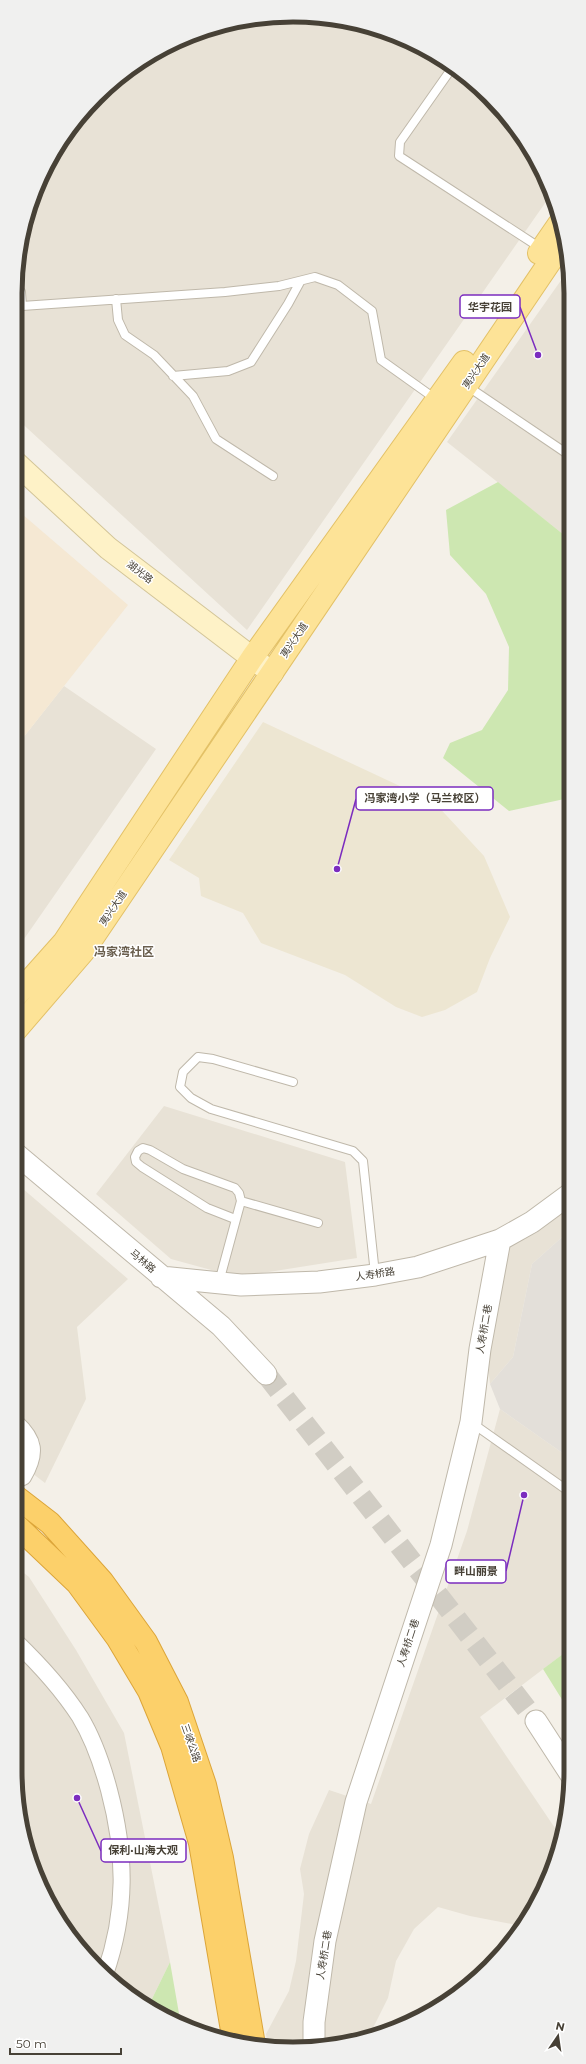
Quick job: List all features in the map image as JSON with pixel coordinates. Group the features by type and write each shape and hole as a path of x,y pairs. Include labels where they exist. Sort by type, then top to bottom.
{"highway":[{"name":"三峡公路","path":"22,1490 50,1524 102,1581 146,1642 177,1702 205,1785 218,1844 253,2039"},
{"name":"三峡公路","path":"22,1531 78,1583 118,1639 149,1691 172,1746 200,1843 233,2035"}],"main road":[{"name":"夷兴大道","path":"22,990 64,942 252,658 438,400 556,228"},
{"name":"夷兴大道","path":"22,1023 83,952 560,247"},
{"name":"湖光路","path":"22,468 108,548 272,673"}],"street":[{"name":"马林路","path":"22,1160 221,1326 266,1374"},
{"name":"人寿桥路","path":"161,1277 241,1285 319,1282 375,1275 418,1267 500,1240 532,1222 564,1198"},
{"name":"人寿桥二巷","path":"314,2041 314,2022 325,1941 356,1802 441,1545 472,1422 480,1349 500,1240"},
{"path":"22,1428 25,1431 33,1448 31,1463 22,1480"},
{"path":"22,1648 53,1680 80,1717 100,1756 118,1822 122,1862 122,1897 118,1930 107,1968"},
{"path":"536,1721 564,1764"}],"lane":[{"path":"449,72 400,142 398,156 542,249"},
{"path":"22,306 225,292 279,286 300,282 315,277 338,285 372,311 380,360 438,400"},
{"path":"173,376 228,371 251,362 288,304 300,282"},
{"path":"116,300 118,320 125,335 154,355 193,396 216,439 273,476"},
{"path":"466,386 564,452"},
{"path":"293,1082 213,1059 198,1057 184,1072 180,1087 191,1098 211,1109 353,1151 363,1161 375,1275"},
{"path":"218,1283 241,1201 239,1194 235,1188 183,1168 150,1150 143,1148 138,1151 135,1157 136,1162 142,1167 192,1199 217,1212 235,1219"},
{"path":"241,1201 318,1223"},
{"path":"472,1422 564,1488"}],"shaded area":[{"path":"293,22 328,24 380,36 413,50 444,68 472,89 497,114 518,142 536,173 547,200 247,630 22,423 22,293 24,258 36,206 58,157 89,114 114,89 128,78 173,50 206,36 223,31 258,24"},
{"path":"563,277 564,535 447,442"},
{"path":"22,514 128,605 22,739"},
{"path":"64,686 156,749 22,942 22,739"},
{"path":"263,722 434,802 484,856 510,917 490,958 477,992 445,1010 422,1017 396,1007 345,975 261,943 243,913 201,896 199,878 169,860"},
{"path":"164,1106 345,1162 357,1258 237,1277 171,1259 96,1194"},
{"path":"22,1188 128,1279 77,1327 86,1399 45,1483 22,1465"},
{"path":"564,1209 564,1235 532,1264 513,1357 490,1384 488,1366 509,1247"},
{"path":"564,1235 564,1454 500,1409 490,1384 513,1357 532,1264"},
{"path":"500,1409 564,1454 564,1653 480,1717 557,1831 550,1858 536,1891 516,1925 470,1916 438,1907 414,1929 396,1961 388,1998 372,2030 328,2040 293,2042 267,2041 266,2034 289,1991 296,1961 304,1894 300,1869 309,1834 329,1790 371,1804 467,1531"},
{"path":"22,1572 29,1577 76,1650 124,1733 170,1962 151,2002 128,1986 101,1963 78,1936 58,1906 36,1858 24,1806 22,1771"}],"green space":[{"path":"498,482 564,535 564,799 509,811 443,758 450,743 482,730 508,690 509,647 486,594 450,555 446,510"},
{"path":"564,1653 564,1703 543,1669"},
{"path":"170,1962 180,2017 151,2002"}],"tunnel":[{"path":"266,1374 536,1721"}],"place":[{"name":"华宇花园","path":"538,355"},
{"name":"冯家湾小学（马兰校区）","path":"337,869"},
{"name":"畔山丽景","path":"524,1495"},
{"name":"保利·山海大观","path":"77,1798"}],"district":[{"name":"冯家湾社区","path":"124,951"}]}
